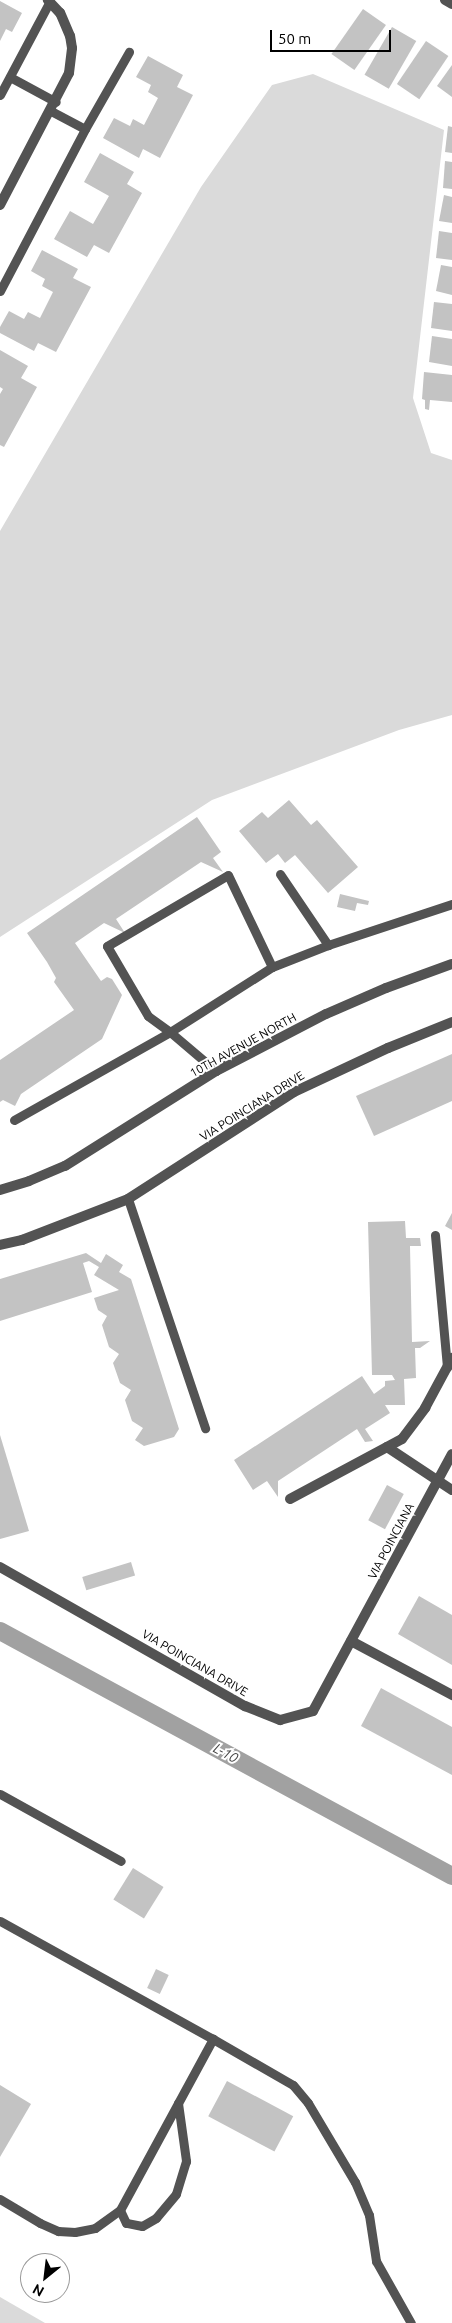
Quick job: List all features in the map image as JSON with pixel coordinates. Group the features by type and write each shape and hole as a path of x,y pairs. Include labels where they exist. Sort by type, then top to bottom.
{"street":[{"path":"445,0 452,4"},
{"path":"0,205 69,73 72,48 66,24 49,1"},
{"name":"10TH AVENUE NORTH","path":"0,1190 29,1182 65,1166 216,1071 326,1014 386,988 452,964"},
{"name":"VIA POINCIANA DRIVE","path":"0,1244 22,1240 128,1199 294,1092 388,1048 452,1022"},
{"path":"290,1499 402,1439 424,1408 450,1363"},
{"path":"387,1447 437,1482 452,1490"},
{"name":"VIA POINCIANA","path":"351,1640 452,1454"},
{"name":"VIA POINCIANA DRIVE","path":"0,1567 245,1706 280,1720 313,1711 351,1640"},
{"path":"351,1640 452,1695"}],"lane":[{"path":"0,95 49,1"},
{"path":"0,291 85,129 129,52"},
{"path":"10,77 85,129"},
{"path":"280,874 328,945"},
{"path":"216,1071 148,1016 107,946 228,875 272,967"},
{"path":"14,1120 170,1032 272,967 328,945 452,904"},
{"path":"128,1199 205,1428"},
{"path":"435,1235 450,1363"},
{"path":"0,1794 121,1861"},
{"path":"0,1921 293,2085 308,2103 355,2182 369,2215 376,2260 411,2323"},
{"path":"0,2199 40,2223 58,2231 75,2232 94,2228 120,2210 213,2040"},
{"path":"120,2210 126,2223 142,2226 156,2218 176,2194 186,2161 178,2103"}],"shaded area":[{"path":"313,74 444,130 413,398 431,453 452,460 452,715 399,730 212,800 0,937 0,531 201,187 272,85"},
{"path":"0,2297 45,2323 0,2323"}],"building":[{"path":"0,1 22,13 12,32 6,29 0,41"},
{"path":"363,9 386,25 354,70 331,54"},
{"path":"392,27 416,41 389,89 364,75"},
{"path":"426,41 448,56 419,99 397,84"},
{"path":"148,56 183,75 177,87 193,95 160,158 143,149 139,158 103,138 114,118 130,126 133,119 144,125 158,98 148,92 151,85 136,77"},
{"path":"452,65 452,97 437,86"},
{"path":"448,126 452,127 452,153 445,152"},
{"path":"100,153 134,172 127,184 142,193 109,253 94,245 87,257 54,239 70,211 93,224 109,196 84,182"},
{"path":"445,161 452,162 452,189 443,188"},
{"path":"444,195 452,197 452,223 439,221"},
{"path":"439,231 452,233 452,260 436,258"},
{"path":"42,250 78,269 73,278 91,287 56,352 38,343 34,351 0,333 0,327 9,311 24,319 28,312 40,318 53,292 42,286 45,279 31,271"},
{"path":"441,265 452,267 452,295 436,291"},
{"path":"434,302 452,304 452,331 431,328"},
{"path":"432,336 452,339 452,366 429,362"},
{"path":"0,350 28,366 21,378 37,387 4,447 0,445 0,394 3,389 0,387"},
{"path":"424,372 452,375 452,402 430,400 429,410 425,409 425,400 422,399"},
{"path":"289,800 311,825 317,820 358,867 328,893 295,855 285,863 278,854 266,863 239,831 262,812 268,818"},
{"path":"197,817 221,852 213,858 223,872 201,862 116,919 125,933 104,923 75,943 101,981 107,977 112,979 122,995 102,1039 21,1094 15,1106 3,1100 0,1102 0,1060 74,1010 54,982 56,978 27,933"},
{"path":"340,894 369,901 368,905 357,903 355,911 337,907"},
{"path":"452,1054 452,1101 374,1136 356,1096"},
{"path":"452,1213 452,1230 445,1226"},
{"path":"405,1221 406,1238 420,1238 421,1246 410,1246 412,1342 430,1341 420,1348 415,1348 416,1378 404,1379 405,1405 385,1405 390,1413 365,1429 373,1441 365,1442 357,1429 278,1481 278,1497 267,1481 253,1490 234,1460 362,1376 374,1394 385,1386 385,1381 395,1380 392,1375 372,1375 368,1222"},
{"path":"86,1253 101,1263 106,1254 123,1265 119,1272 131,1279 179,1429 174,1437 144,1446 135,1440 143,1428 132,1421 125,1400 131,1390 120,1383 113,1363 119,1354 109,1347 102,1325 107,1316 98,1310 94,1298 119,1290 94,1275 99,1267 89,1261 83,1263 92,1292 0,1321 0,1279"},
{"path":"0,1435 29,1531 0,1539"},
{"path":"387,1485 404,1494 385,1529 368,1520"},
{"path":"131,1562 135,1575 86,1590 82,1577"},
{"path":"419,1596 452,1615 452,1665 398,1634"},
{"path":"381,1688 452,1727 452,1775 361,1726"},
{"path":"133,1868 164,1887 144,1918 113,1899"},
{"path":"156,1969 169,1975 160,1994 147,1988"},
{"path":"227,2081 293,2116 274,2152 208,2116"},
{"path":"0,2085 31,2104 0,2157"}],"waterway":[{"name":"L-10","path":"0,1631 452,1876"}]}
